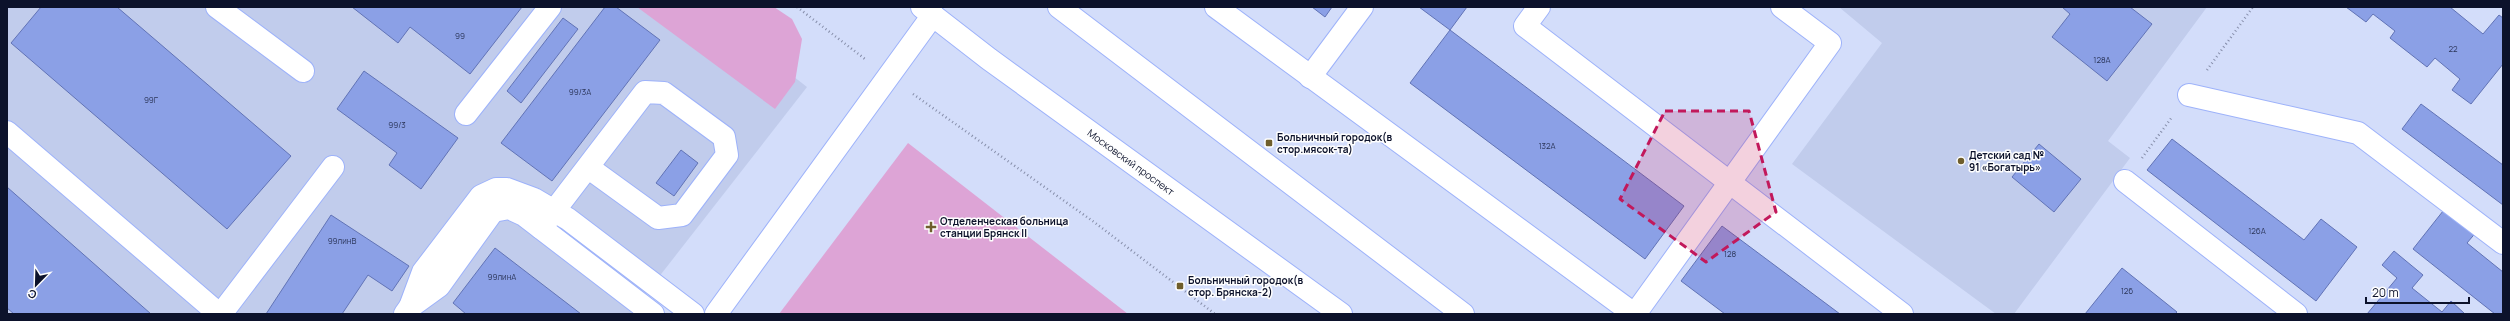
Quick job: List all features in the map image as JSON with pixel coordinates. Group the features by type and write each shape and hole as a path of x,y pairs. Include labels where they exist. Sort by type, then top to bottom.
{"main road":[{"path":"217,7 303,71"},
{"path":"466,114 550,7"},
{"path":"1059,7 1463,314"},
{"path":"1216,7 1635,314 1830,43 1782,7"},
{"path":"1310,77 1362,7"},
{"path":"1539,7 1525,26 1902,314"},
{"path":"716,314 890,77 931,10"},
{"name":"Московский проспект","path":"931,10 989,59 1341,314"},
{"path":"541,228 589,168 645,92 664,93 724,137 727,155 682,215 658,218 589,168"},
{"path":"2189,95 2358,133 2503,243"},
{"path":"7,132 220,314 333,167"},
{"path":"2125,181 2296,314"},
{"path":"412,312 423,272 481,196 496,189 507,189 534,199 555,211 693,314"},
{"path":"412,312 439,286 493,211 510,208 524,215 653,314"}],"path":[{"path":"797,7 890,77 1094,222 1215,314"}],"highlighted area":[{"path":"1665,111 1749,111 1776,212 1706,262 1620,199"}],"shaded area":[{"path":"7,7 704,7 807,87 630,314 7,314"},
{"path":"637,7 774,7 792,19 802,39 795,82 775,109"},
{"name":"Детский сад № 91 «Богатырь»","path":"1839,7 2207,7 2108,141 2130,158 2014,314 1996,314 1792,164 1882,43"},
{"name":"Отделенческая больница станции Брянск II","path":"908,143 1128,314 779,314"}],"building":[{"path":"41,7 117,7 291,156 227,229 11,43"},
{"path":"352,7 522,7 470,74 410,27 398,43"},
{"path":"605,7 616,7 660,40 552,181 501,143"},
{"path":"1312,7 1332,7 1325,17"},
{"path":"1419,7 1467,7 1450,30"},
{"path":"2062,7 2130,7 2152,24 2107,81 2052,37 2070,14"},
{"path":"2346,7 2450,7 2483,34 2499,15 2503,18 2503,64 2471,104 2452,90 2460,79 2435,58 2427,67 2390,38 2395,31 2373,14 2366,22"},
{"path":"563,18 578,29 521,103 507,91"},
{"path":"1450,30 1684,206 1645,259 1410,83"},
{"path":"364,71 458,138 421,189 389,165 397,153 337,109"},
{"path":"2421,104 2503,165 2503,205 2402,129"},
{"path":"2172,139 2304,240 2321,219 2357,247 2316,301 2147,170"},
{"path":"2039,144 2081,179 2054,212 2012,177"},
{"path":"681,150 698,163 674,196 656,183"},
{"path":"7,187 151,314 14,314 7,308"},
{"path":"2447,206 2478,230 2467,243 2503,272 2503,314 2495,314 2413,249"},
{"path":"331,215 409,266 392,291 368,275 342,314 266,314"},
{"path":"1722,226 1840,314 1725,314 1681,281"},
{"path":"495,248 581,314 466,314 453,303"},
{"path":"2394,251 2423,275 2412,288 2442,312 2451,301 2465,314 2367,314 2397,278 2382,265"},
{"path":"2122,268 2177,312 2175,314 2085,314"}],"place":[{"name":"Больничный городок(в стор.мясок-та)","path":"1269,143"},
{"name":"Детский сад № 91 «Богатырь»","path":"1961,161"},
{"name":"Отделенческая больница станции Брянск II","path":"931,227"},
{"name":"Больничный городок(в стор. Брянска-2)","path":"1180,286"}]}
